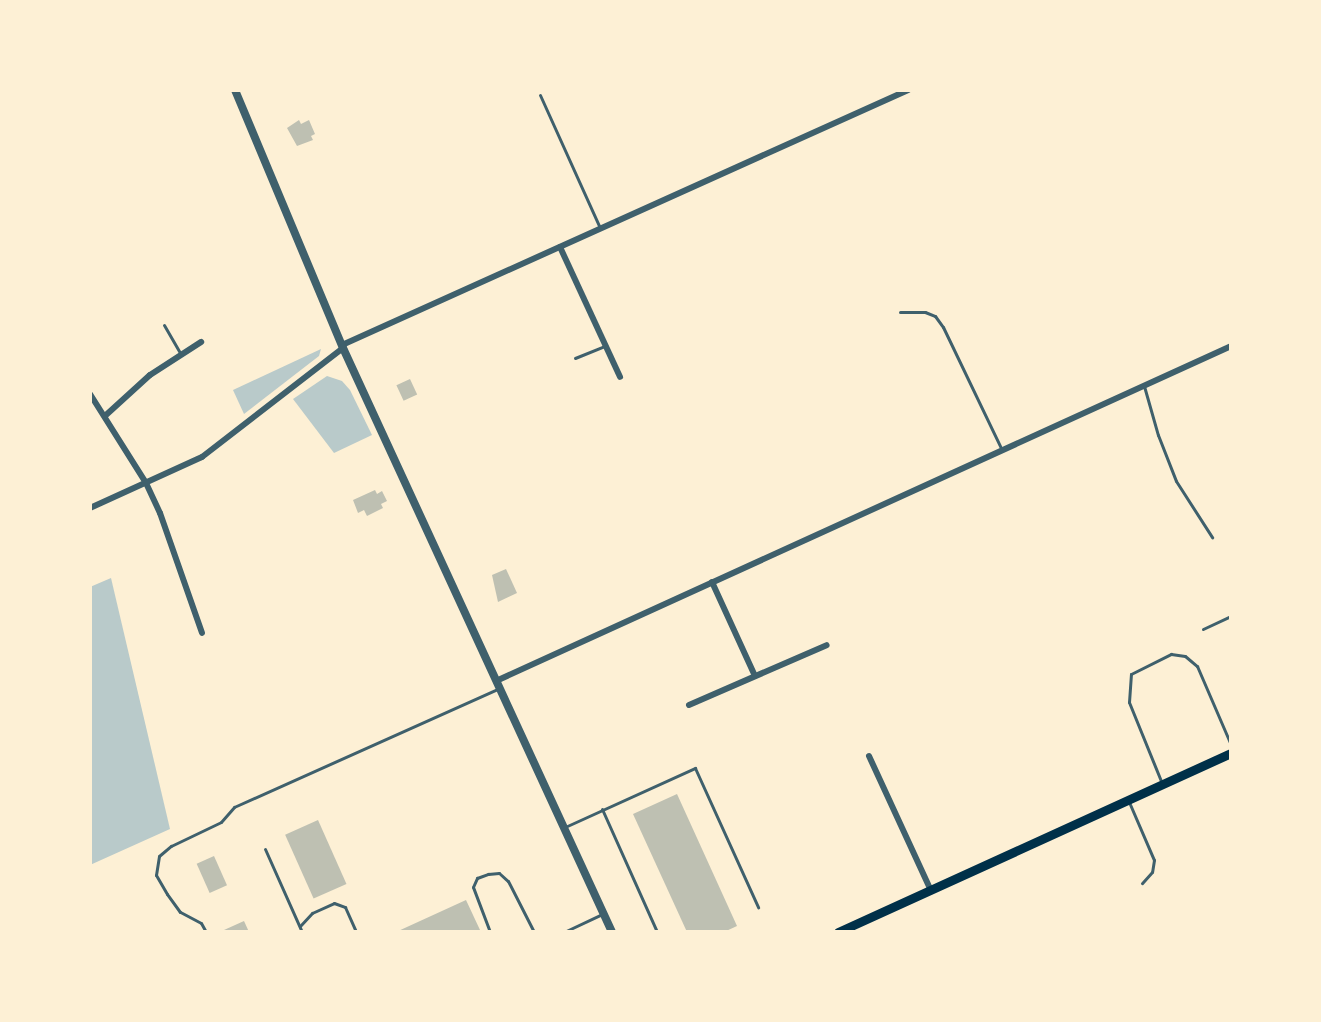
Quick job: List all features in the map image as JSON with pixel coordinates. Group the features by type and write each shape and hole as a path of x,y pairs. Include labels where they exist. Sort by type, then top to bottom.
{"main road":[{"path":"838,932 1231,753"}],"street":[{"path":"235,90 343,346 612,932"},
{"path":"90,508 202,457 343,346 908,90"},
{"path":"560,247 620,377"},
{"path":"106,415 150,375 201,342"},
{"path":"498,685 712,582 1231,346"},
{"path":"90,394 106,415 146,483 160,513 202,633"},
{"path":"712,582 755,676"},
{"path":"689,705 827,645"},
{"path":"869,756 931,891"}],"lane":[{"path":"540,95 600,228"},
{"path":"900,312 925,312 935,316 944,327 1002,450"},
{"path":"164,326 181,354"},
{"path":"575,358 605,345"},
{"path":"1144,385 1158,435 1176,481 1212,537"},
{"path":"1203,629 1231,616"},
{"path":"1163,784 1129,702 1131,674 1171,654 1185,656 1197,666 1231,745"},
{"path":"206,932 201,923 180,912 167,894 156,875 159,856 171,846 221,822 234,807 498,685"},
{"path":"563,828 695,768 758,907"},
{"path":"1129,800 1154,860 1152,872 1142,883"},
{"path":"602,809 657,932"},
{"path":"265,849 302,932"},
{"path":"490,932 473,887 477,878 499,873 508,881 534,932"},
{"path":"300,926 312,913 334,903 345,907 356,932"},
{"path":"564,932 603,913"}],"shaded area":[{"path":"321,349 319,356 244,414 233,390"},
{"path":"327,376 342,381 350,390 372,435 334,453 293,399"},
{"path":"111,578 170,829 90,865 90,587"}],"building":[{"path":"299,120 301,124 309,120 315,134 311,136 313,140 297,146 287,128"},
{"path":"410,379 417,394 404,401 396,385"},
{"path":"375,490 377,494 382,491 387,501 381,504 383,508 367,516 364,510 358,513 353,500"},
{"path":"506,569 517,593 498,602 492,575"},
{"path":"677,794 737,926 724,932 687,932 633,814"},
{"path":"318,820 346,884 314,899 285,835"},
{"path":"214,856 227,885 210,893 197,864"},
{"path":"466,900 480,930 475,932 396,932"},
{"path":"244,921 249,932 225,932 224,930"}]}
